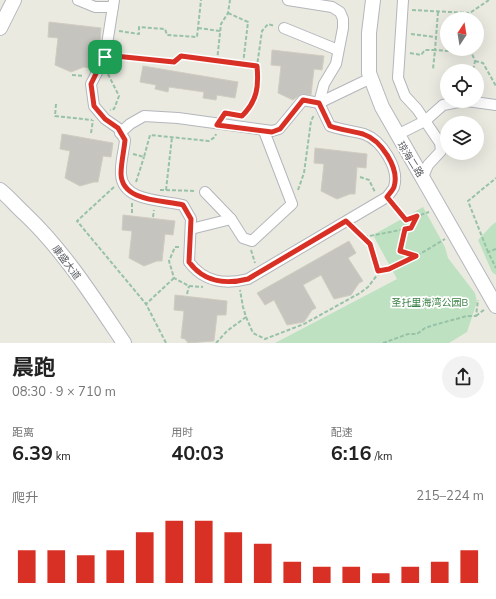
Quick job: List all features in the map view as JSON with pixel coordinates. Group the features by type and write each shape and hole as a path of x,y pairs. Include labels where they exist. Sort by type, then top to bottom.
{"street":[{"path":"0,28 14,0"},
{"path":"78,0 95,7 113,3 110,30 103,59 91,84 96,117 120,132 125,140 121,175 127,188 135,196 183,205 191,219 188,252 189,262 195,270 206,278 234,283 248,279 384,199 394,187 394,169 386,154 376,141 364,134 330,126 319,103 324,84 336,64 343,28 343,18 340,12 325,5 288,0"},
{"name":"琼海二路","path":"373,0 369,33 369,73 382,107 396,135 423,177 496,306"},
{"path":"403,5 398,78 405,96 426,121 440,143 440,151 428,165 423,177"},
{"path":"284,28 338,50"},
{"path":"120,132 144,116 178,118 272,132 280,129 303,100 319,103 371,78"},
{"path":"484,103 496,105"},
{"path":"396,135 426,121 440,108"},
{"path":"205,192 231,219 243,238 252,242 292,204 264,131"},
{"name":"康盛大道","path":"0,190 33,220 52,242 72,267 124,343"},
{"path":"191,229 231,219"}],"path":[{"path":"110,30 139,34 139,27 165,29 167,35 197,37 201,0"},
{"path":"217,61 221,24 228,13 230,0"},
{"path":"471,12 489,0"},
{"path":"403,5 438,12 433,69"},
{"path":"228,13 248,22 243,64"},
{"path":"236,115 242,116 250,108 257,94 257,66 264,27 268,24 284,28"},
{"path":"198,28 220,31"},
{"path":"401,34 435,36"},
{"path":"406,53 421,55 425,50 440,50"},
{"path":"56,104 55,116 96,117 114,109 120,96 103,59 174,62 181,56 257,66"},
{"path":"473,56 474,64"},
{"path":"475,61 483,63 496,86"},
{"path":"292,204 304,173 310,121 319,103"},
{"path":"91,133 96,117"},
{"path":"134,186 150,135 209,141 215,137 217,125"},
{"path":"166,190 172,137"},
{"path":"124,152 144,157"},
{"path":"360,178 368,180 384,199 406,220 429,211 432,217"},
{"path":"496,178 468,201 488,252 496,268"},
{"path":"123,180 77,221 146,304 166,343"},
{"path":"158,189 205,192"},
{"path":"364,237 411,228 417,216"},
{"path":"241,281 240,293 246,317 253,333 265,339 304,324 360,293 375,279 378,271 370,244 346,221"},
{"path":"405,229 400,251 416,256"},
{"path":"378,271 389,269 416,256 446,238 442,233"},
{"path":"252,242 251,254 260,271"},
{"path":"488,252 496,249"},
{"path":"146,304 174,278"},
{"path":"187,294 189,286"},
{"path":"383,343 408,334 417,334 425,328 434,325 466,316 476,316 478,298"},
{"path":"216,343 227,331 246,317"}],"green space":[{"name":"圣托里海湾公园B","path":"423,207 445,247 448,258 475,293 477,302 467,332 449,343 275,343 397,279 373,235"},
{"path":"496,222 496,275 492,272 478,240"}],"building":[{"path":"49,22 101,28 100,42 91,41 89,68 84,67 71,72 55,65 58,38 48,37"},
{"path":"272,50 324,56 322,70 314,69 311,95 301,94 293,100 278,93 281,66 271,65"},
{"path":"143,66 238,82 235,98 217,95 216,100 203,98 204,92 169,87 168,92 155,89 156,85 140,82"},
{"path":"62,134 113,143 111,157 103,156 98,182 80,186 65,178 70,151 60,149"},
{"path":"315,148 367,154 366,168 357,167 355,194 350,194 337,199 321,191 324,164 314,163"},
{"path":"123,215 175,221 173,235 165,234 162,261 157,261 144,266 129,258 132,231 122,230"},
{"path":"349,241 356,253 348,258 363,281 359,283 351,295 334,299 321,275 303,285 316,308 312,310 304,322 287,325 274,300 265,305 257,293"},
{"path":"175,295 227,301 226,315 217,315 214,341 188,343 185,339 181,338 184,311 174,310"}],"route":[{"path":"105,55 174,62 181,56 257,66 257,94 250,108 242,116 225,113 217,125 272,132 280,129 303,100 319,103 330,126 344,131 364,134 376,141 386,154 394,169 394,187 387,197 406,220 417,216 411,228 405,229 400,251 416,256 389,269 378,271 376,260 370,244 358,230 346,221 248,279 234,283 219,282 206,278 195,270 189,262 188,252 191,219 188,211 183,205 135,196 127,188 121,175 125,140 118,128 105,119 94,106 91,84 105,57 105,55"}]}
